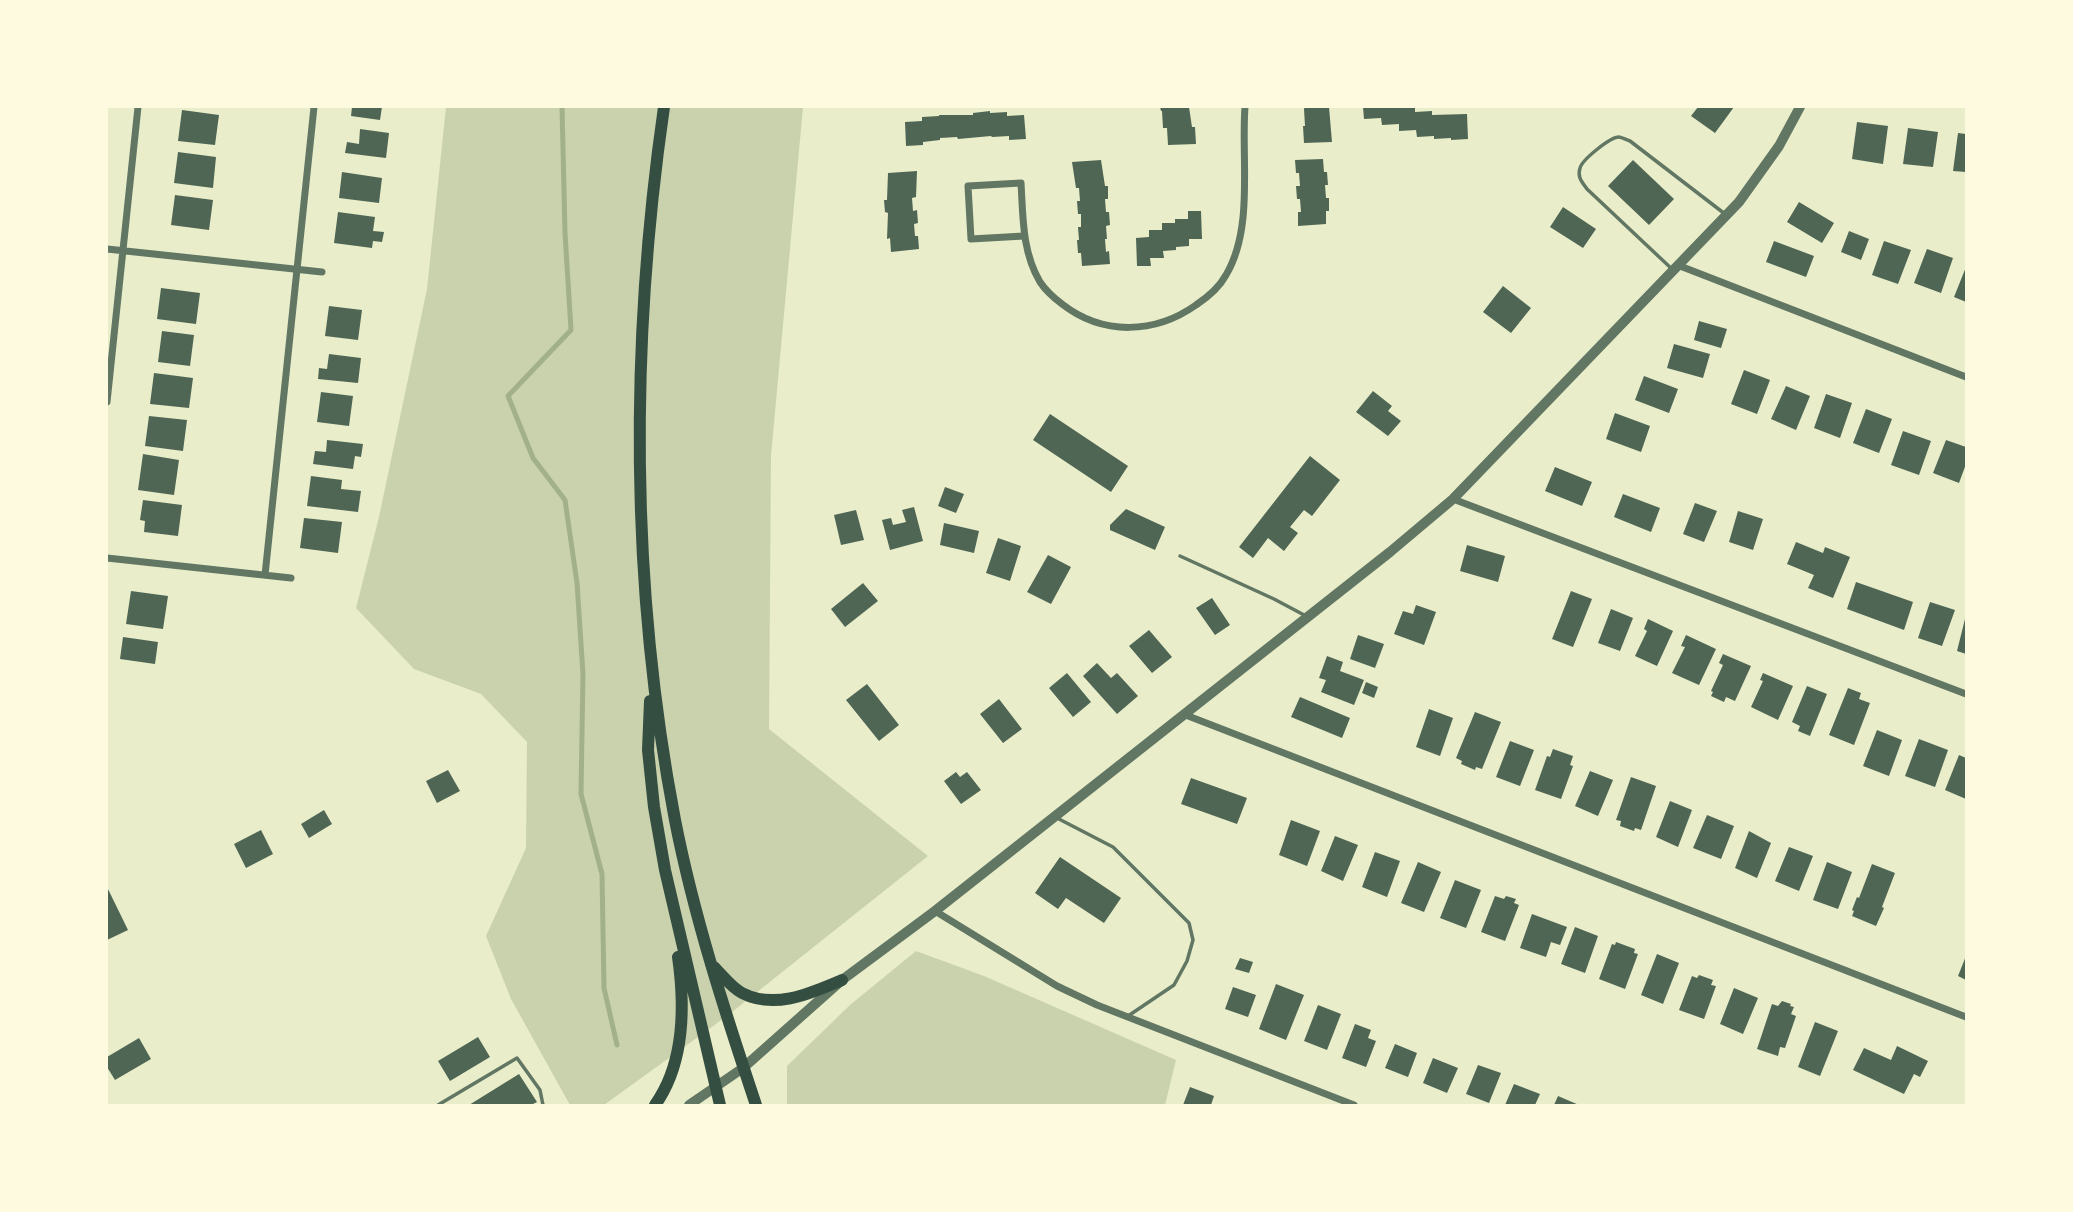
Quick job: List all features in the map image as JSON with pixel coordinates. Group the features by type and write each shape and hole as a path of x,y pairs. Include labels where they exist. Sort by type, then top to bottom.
{"main road":[{"path":"664,107 646,264 640,378 641,497 652,669 676,822 711,964 756,1105"},
{"path":"652,669 648,750 654,807 682,985 680,1042 673,1069 655,1105"},
{"path":"664,870 720,1105"},
{"path":"711,964 740,993 769,1001 804,995 842,980"}],"street":[{"path":"107,402 138,107"},
{"path":"265,575 314,107"},
{"path":"1024,236 971,239 968,186 1021,183 1024,236 1034,271 1052,297 1073,313 1125,329 1158,324 1184,314 1210,296 1227,275 1239,243 1244,211 1245,107"},
{"path":"689,1105 743,1068 842,980 1055,817 1453,499 1727,215 1759,177 1800,107"},
{"path":"107,249 322,272"},
{"path":"1677,269 1966,377"},
{"path":"1453,499 1966,694"},
{"path":"107,558 291,578"},
{"path":"1183,715 1966,1017"},
{"path":"934,911 1057,986 1126,1017 1354,1105"}],"lane":[{"path":"1677,269 1587,189 1579,178 1580,166 1614,138 1620,137 1630,141 1727,215"},
{"path":"1180,556 1308,617"},
{"path":"1055,817 1113,846 1189,923 1193,940 1187,961 1174,985 1126,1017"},
{"path":"439,1105 517,1058 540,1090 543,1105"}],"green space":[{"path":"446,107 803,107 771,456 769,729 928,856 727,1016 604,1105 570,1105 511,999 486,936 526,848 527,742 481,694 414,669 356,608 379,517 427,289"},
{"path":"916,951 984,976 1176,1060 1165,1105 787,1105 787,1066 850,1005"}],"building":[{"path":"352,107 382,107 380,120 351,116"},
{"path":"1160,107 1189,107 1192,127 1195,127 1196,144 1168,145 1167,128 1163,128"},
{"path":"1305,107 1329,107 1332,142 1304,143"},
{"path":"1363,107 1415,107 1415,112 1432,111 1432,115 1467,114 1468,139 1417,137 1416,130 1399,131 1399,124 1382,125 1381,118 1364,119"},
{"path":"1698,107 1734,107 1715,133 1691,116"},
{"path":"182,110 219,115 215,145 178,141"},
{"path":"990,111 1007,112 1007,116 1024,115 1026,139 1009,140 1009,136 957,137 906,146 905,122 922,121 922,117 973,115"},
{"path":"1857,122 1888,126 1883,164 1852,159"},
{"path":"1908,128 1938,132 1933,167 1903,164"},
{"path":"360,129 389,133 386,158 345,153 347,142 359,144"},
{"path":"1958,133 1966,134 1966,172 1953,171"},
{"path":"178,152 216,157 213,188 174,183"},
{"path":"1323,159 1328,185 1325,185 1326,198 1329,198 1326,224 1298,226 1298,212 1301,212 1296,186 1300,186 1295,160"},
{"path":"1101,160 1105,186 1108,186 1108,199 1105,199 1110,225 1106,226 1105,239 1110,264 1082,266 1077,240 1078,227 1081,227 1077,201 1080,201 1079,188 1076,188 1072,162"},
{"path":"1633,160 1674,199 1649,225 1608,186"},
{"path":"917,171 916,197 912,198 913,211 917,210 918,223 914,224 919,249 891,252 890,238 887,239 888,213 885,212 884,200 887,200 888,173"},
{"path":"342,172 382,178 379,203 339,198"},
{"path":"175,195 213,200 209,230 171,225"},
{"path":"1799,202 1834,223 1822,243 1787,222"},
{"path":"1563,207 1596,229 1583,248 1550,227"},
{"path":"1188,211 1201,211 1202,239 1189,239 1189,246 1163,251 1164,258 1150,258 1151,266 1137,266 1136,238 1149,237 1149,230 1162,230 1162,223 1188,219"},
{"path":"338,212 375,217 373,231 384,232 382,242 373,241 372,248 334,243"},
{"path":"1849,231 1869,239 1861,260 1841,252"},
{"path":"1774,241 1814,256 1806,277 1766,262"},
{"path":"1884,241 1911,250 1898,284 1872,275"},
{"path":"1927,249 1953,258 1941,293 1914,283"},
{"path":"1966,267 1966,302 1954,297"},
{"path":"1503,286 1531,308 1511,333 1483,312"},
{"path":"161,288 200,293 196,324 157,319"},
{"path":"329,306 362,310 358,340 325,336"},
{"path":"1699,321 1727,329 1721,348 1694,340"},
{"path":"162,331 194,335 190,366 158,362"},
{"path":"1674,344 1710,354 1703,378 1667,368"},
{"path":"329,354 361,358 358,383 318,379 319,368 327,369"},
{"path":"1744,370 1770,380 1757,414 1731,404"},
{"path":"154,373 193,378 189,408 150,404"},
{"path":"1644,376 1678,389 1669,413 1635,400"},
{"path":"1786,386 1810,396 1796,430 1771,419"},
{"path":"1373,391 1392,406 1388,411 1401,421 1388,436 1356,412"},
{"path":"321,392 353,396 349,426 317,422"},
{"path":"1826,394 1852,403 1840,438 1814,428"},
{"path":"1866,409 1892,419 1879,453 1853,443"},
{"path":"1615,413 1650,426 1641,452 1606,439"},
{"path":"1050,414 1128,466 1111,492 1033,440"},
{"path":"149,416 187,420 183,451 145,446"},
{"path":"1903,431 1931,441 1919,475 1891,465"},
{"path":"327,440 363,444 361,457 355,456 353,469 313,464 315,451 326,452"},
{"path":"1946,440 1966,447 1966,464 1959,483 1933,473"},
{"path":"143,454 179,460 174,495 138,490"},
{"path":"1310,456 1340,480 1312,516 1304,510 1290,527 1298,533 1284,551 1268,538 1253,558 1239,547"},
{"path":"1555,467 1592,482 1582,506 1545,491"},
{"path":"311,476 342,480 341,489 361,491 358,512 307,506"},
{"path":"945,487 964,494 956,513 938,506"},
{"path":"1623,494 1660,508 1651,532 1614,517"},
{"path":"143,500 182,505 178,536 144,532 145,521 140,520"},
{"path":"1695,503 1717,511 1704,542 1683,534"},
{"path":"914,507 923,541 890,550 882,520 891,518 893,525 906,522 902,510"},
{"path":"1126,509 1165,527 1155,550 1110,530 1110,525"},
{"path":"856,510 864,540 841,545 834,515"},
{"path":"1738,511 1763,519 1753,550 1729,542"},
{"path":"304,518 342,522 338,553 300,548"},
{"path":"944,523 979,531 974,553 940,545"},
{"path":"998,538 1021,546 1010,581 986,573"},
{"path":"1796,542 1823,553 1825,547 1850,557 1833,598 1808,588 1814,575 1787,564"},
{"path":"1467,545 1505,556 1498,582 1460,571"},
{"path":"1048,555 1071,567 1051,604 1027,592"},
{"path":"1856,582 1913,602 1904,630 1847,609"},
{"path":"863,583 878,601 845,627 831,609"},
{"path":"131,591 168,596 163,629 126,624"},
{"path":"1571,591 1592,599 1573,647 1552,639"},
{"path":"1212,598 1230,625 1215,635 1196,608"},
{"path":"1930,602 1955,610 1942,646 1918,638"},
{"path":"1416,605 1436,612 1424,645 1394,634 1403,611 1413,614"},
{"path":"1611,609 1633,618 1620,651 1598,643"},
{"path":"1648,619 1673,631 1657,666 1635,656 1647,631 1644,629"},
{"path":"1966,619 1966,654 1957,651"},
{"path":"1149,630 1172,657 1152,673 1129,646"},
{"path":"1358,635 1384,644 1375,668 1350,659"},
{"path":"1686,635 1716,649 1699,685 1672,673 1685,647 1681,646"},
{"path":"123,637 158,642 155,664 120,659"},
{"path":"1723,654 1751,666 1735,701 1726,697 1724,702 1711,696 1723,665 1719,663"},
{"path":"1327,656 1343,662 1340,671 1364,680 1354,705 1321,692 1326,680 1319,678"},
{"path":"1097,663 1111,678 1117,673 1138,696 1117,714 1083,676"},
{"path":"1067,673 1091,702 1073,717 1049,688"},
{"path":"1763,673 1793,686 1778,720 1751,707 1763,681 1760,680"},
{"path":"1366,682 1378,687 1374,698 1362,693"},
{"path":"867,684 899,725 879,741 846,700"},
{"path":"1807,686 1827,694 1810,736 1798,731 1800,726 1792,722"},
{"path":"1848,688 1861,693 1859,699 1870,703 1854,745 1829,735"},
{"path":"1300,697 1350,718 1342,738 1291,717"},
{"path":"999,699 1022,729 1003,743 980,714"},
{"path":"1429,709 1453,718 1440,756 1416,747"},
{"path":"1475,712 1501,722 1482,769 1476,767 1475,770 1461,764 1462,761 1456,758"},
{"path":"1877,730 1902,740 1889,776 1863,766"},
{"path":"1919,739 1948,750 1935,787 1905,776"},
{"path":"1510,741 1534,750 1520,786 1496,777"},
{"path":"1553,749 1573,756 1570,765 1573,766 1561,799 1535,790 1547,756 1550,757"},
{"path":"1959,755 1966,758 1966,799 1945,790"},
{"path":"448,770 460,791 437,803 426,781"},
{"path":"1590,771 1613,780 1598,816 1575,806"},
{"path":"956,772 960,777 967,772 981,790 961,804 944,781"},
{"path":"1631,777 1656,786 1641,830 1635,828 1634,831 1620,826 1621,821 1616,820"},
{"path":"1191,778 1247,798 1237,824 1181,804"},
{"path":"1670,801 1692,810 1678,847 1656,837"},
{"path":"324,810 332,824 309,838 301,824"},
{"path":"1707,815 1734,826 1721,859 1693,848"},
{"path":"1291,820 1320,831 1307,866 1279,855"},
{"path":"261,830 273,854 246,868 234,844"},
{"path":"1749,831 1771,843 1757,878 1735,868"},
{"path":"1335,836 1358,845 1343,881 1321,871"},
{"path":"1789,847 1813,856 1799,891 1775,881"},
{"path":"1375,852 1400,861 1387,897 1362,887"},
{"path":"1060,857 1121,898 1104,923 1066,898 1058,909 1035,893"},
{"path":"1418,862 1441,872 1424,912 1401,903"},
{"path":"1827,862 1852,872 1838,909 1813,900"},
{"path":"1872,864 1895,873 1876,926 1852,916 1857,897 1859,898"},
{"path":"1455,880 1481,890 1466,928 1440,918"},
{"path":"107,887 128,930 107,940"},
{"path":"1495,896 1516,899 1514,903 1519,905 1505,941 1481,932"},
{"path":"1532,914 1567,927 1560,945 1551,942 1546,957 1520,948"},
{"path":"1575,927 1598,936 1585,973 1561,964"},
{"path":"1616,942 1635,949 1634,953 1638,954 1625,989 1599,979 1612,944 1615,945"},
{"path":"1657,954 1679,963 1663,1004 1641,995"},
{"path":"1966,956 1966,980 1958,976"},
{"path":"1240,958 1253,962 1249,973 1235,969"},
{"path":"1699,975 1713,980 1711,985 1716,986 1704,1019 1679,1010 1692,976 1697,978"},
{"path":"1276,984 1304,995 1286,1040 1259,1029"},
{"path":"1233,987 1256,995 1248,1017 1225,1009"},
{"path":"1734,988 1758,998 1743,1034 1720,1024"},
{"path":"1782,1001 1794,1007 1791,1014 1796,1016 1785,1048 1780,1047 1778,1056 1757,1049 1772,1004 1778,1006"},
{"path":"1318,1005 1341,1014 1327,1050 1304,1041"},
{"path":"1815,1022 1838,1031 1820,1076 1798,1067"},
{"path":"1355,1024 1371,1030 1368,1038 1376,1041 1366,1067 1342,1058"},
{"path":"478,1037 490,1057 450,1081 438,1061"},
{"path":"139,1038 151,1059 115,1080 107,1067 107,1057"},
{"path":"1395,1044 1417,1053 1408,1077 1385,1068"},
{"path":"1897,1046 1928,1061 1920,1077 1914,1074 1904,1094 1853,1070 1864,1048 1891,1060"},
{"path":"1433,1058 1458,1068 1447,1093 1423,1083"},
{"path":"1478,1065 1501,1073 1489,1103 1466,1094"},
{"path":"519,1074 537,1102 531,1105 469,1105"},
{"path":"1514,1084 1540,1094 1535,1105 1505,1105"},
{"path":"1190,1087 1214,1096 1211,1105 1183,1105"},
{"path":"1558,1096 1579,1105 1554,1105"}],"waterway":[{"path":"562,107 571,330 508,396 533,458 565,500 577,583 583,674 581,794 602,874 604,988 617,1045"}]}
